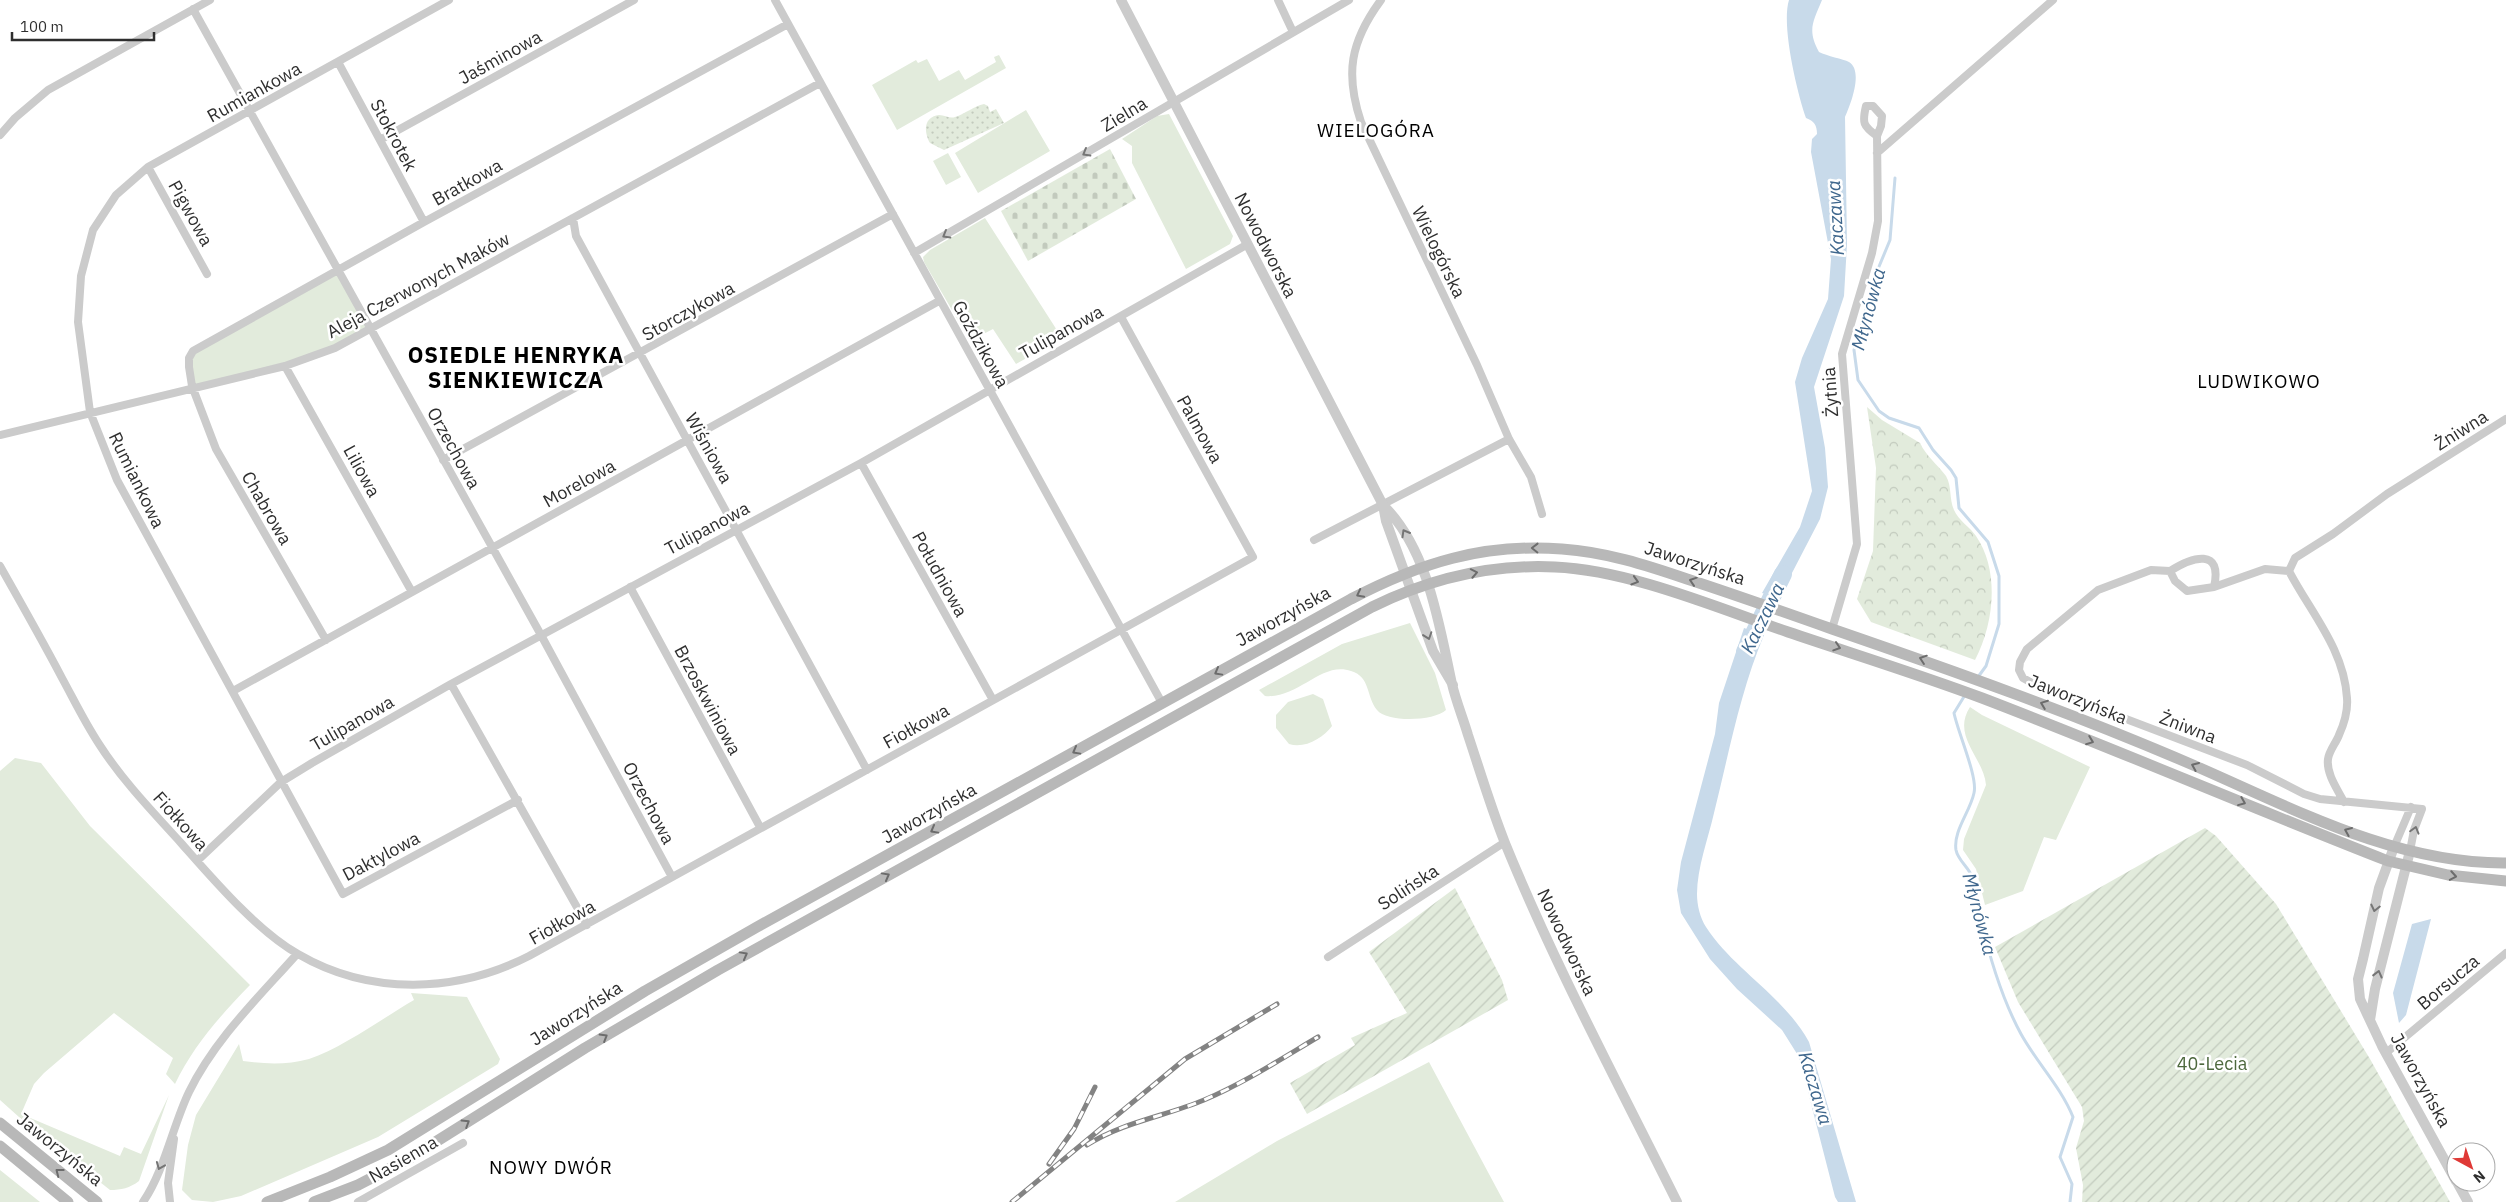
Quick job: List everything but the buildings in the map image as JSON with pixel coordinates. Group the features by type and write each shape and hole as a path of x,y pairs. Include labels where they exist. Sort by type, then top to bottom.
{"main road":[{"name":"Jaworzyńska","path":"267,1202 330,1177 388,1150 645,991 1351,599 1421,566 1489,551 1524,548 1563,549 1631,560 1969,675 2168,754 2366,838 2410,851"},
{"name":"Jaworzyńska","path":"314,1202 358,1185 403,1162 585,1048 718,970 1372,607 1410,590 1481,572 1556,567 1592,571 1628,579 1732,612 1980,698 2388,862 2406,865"},
{"path":"2410,851 2448,858 2506,863"},
{"path":"2406,865 2466,878 2506,880"},
{"name":"Jaworzyńska","path":"0,1123 97,1202"},
{"name":"Jaworzyńska","path":"0,1146 68,1202"}],"street":[{"path":"0,135 15,118 48,90 210,0"},
{"name":"Rumiankowa","path":"281,782 117,480 90,412 78,322 81,276 93,230 116,195 148,167 449,0"},
{"name":"Jaśminowa","path":"380,140 634,0"},
{"name":"Goździkowa","path":"774,0 1162,703"},
{"name":"Nowodworska","path":"1121,0 1383,505 1386,521 1433,651 1453,685"},
{"path":"1278,0 1293,32"},
{"name":"Zielna","path":"914,253 1349,0"},
{"name":"Wielogórska","path":"1380,0 1366,20 1357,39 1351,80 1354,101 1361,122 1477,365 1509,440 1531,477 1542,514"},
{"path":"1877,152 1904,132 2053,0"},
{"name":"Orzechowa","path":"193,9 541,635 672,877"},
{"name":"Bratkowa","path":"192,386 188,367 189,358 193,352 424,222 788,24"},
{"name":"Stokrotek","path":"338,62 424,222"},
{"name":"Aleja Czerwonych Maków","path":"0,435 192,386 285,366 335,348 820,83"},
{"name":"Żytnia","path":"1832,629 1857,544 1842,354 1872,253 1878,221 1877,136"},
{"name":"Pigwowa","path":"148,167 207,274"},
{"name":"Storczykowa","path":"443,460 640,355 893,214"},
{"name":"Wiśniowa","path":"573,218 576,236 867,770"},
{"name":"Tulipanowa","path":"197,861 281,782 451,684 861,463 1248,244"},
{"name":"Morelowa","path":"233,691 940,301"},
{"name":"Palmowa","path":"1120,316 1253,557"},
{"name":"Liliowa","path":"285,366 412,592"},
{"name":"Chabrowa","path":"192,386 216,449 326,640"},
{"name":"Żniwna","path":"2290,571 2295,558 2333,534 2387,494 2506,419"},
{"path":"1314,540 1509,440"},
{"name":"Południowa","path":"861,463 993,700"},
{"name":"Nowodworska","path":"1383,505 1396,518 1415,551 1421,566 1446,647 1453,685 1505,842 1562,973 1677,1202"},
{"name":"Fiołkowa","path":"0,566 98,743 119,773 197,861 262,927 297,954 360,980 386,984 440,984 472,979 510,966 587,925 760,827 867,770 1120,628 1253,557"},
{"name":"Żniwna","path":"2214,587 2217,575 2215,566 2208,559 2198,558 2186,561 2170,571 2150,570 2098,590 2028,649 2020,662 2019,670 2023,678 2034,684 2248,765 2304,794 2320,800 2422,809 2414,830 2410,851"},
{"path":"2170,571 2175,581 2187,591 2214,587 2265,569 2290,571 2324,628 2340,663 2347,699 2345,719 2328,760 2331,775 2344,802"},
{"name":"Brzoskwiniowa","path":"630,587 760,827"},
{"path":"451,684 587,925"},
{"name":"Daktylowa","path":"281,782 343,894 518,800"},
{"path":"2394,847 2411,807"},
{"name":"Solińska","path":"1328,957 1505,842"},
{"name":"Jaworzyńska","path":"2394,847 2379,888 2358,979 2360,999 2386,1053 2446,1163"},
{"name":"Jaworzyńska","path":"2370,1022 2375,989 2410,851"},
{"name":"Borsucza","path":"2386,1053 2506,953"},
{"path":"144,1202 176,1130 188,1094 211,1054 233,1025 297,954"},
{"path":"170,1202 168,1183 176,1130"},
{"name":"Nasienna","path":"358,1202 463,1143"}],"green space":[{"path":"999,55 1006,68 897,130 872,85 916,60 918,63 927,59 939,81 959,70 965,80 996,62 994,57"},
{"path":"984,104 988,106 990,112 996,109 1004,123 944,150 930,143 926,126 934,116 939,115 951,118"},
{"path":"1026,110 1050,151 978,193 955,153"},
{"path":"1169,114 1233,236 1230,244 1186,269 1132,163 1132,146 1122,139 1157,116"},
{"path":"1110,149 1136,199 1028,261 1001,211"},
{"path":"948,153 961,177 946,185 933,161"},
{"path":"985,218 1062,338 1016,364 993,329 970,341 924,262 923,257 930,250"},
{"path":"338,270 370,330 335,348 284,365 193,386 189,367 194,352"},
{"path":"1867,407 1882,420 1920,443 1925,452 1946,476 1951,501 1958,517 1976,536 1984,550 1989,565 1992,598 1987,630 1975,660 1871,622 1857,599 1873,551 1876,468"},
{"path":"1410,623 1435,673 1446,710 1440,714 1422,718 1400,719 1382,714 1374,705 1362,678 1351,671 1340,669 1320,675 1289,692 1265,696 1259,690 1342,644"},
{"path":"1313,694 1323,699 1332,726 1324,735 1307,744 1289,744 1276,728 1276,715 1288,702"},
{"path":"1970,707 1982,715 2090,767 2056,840 2044,837 2023,891 1985,905 1976,869 1963,850 1964,839 1986,785 1984,775 1970,747 1964,728 1965,718"},
{"path":"15,758 41,763 90,826 250,985 208,1032 190,1057 175,1084 166,1074 173,1058 114,1013 44,1073 34,1084 21,1114 120,1156 124,1147 141,1154 169,1095 139,1181 118,1190 110,1190 29,1126 0,1100 0,771"},
{"name":"40-Lecia","path":"2205,828 2216,836 2276,904 2370,1059 2450,1202 2082,1202 2083,1185 2076,1148 2084,1121 2082,1107 2018,1002 1995,947"},
{"path":"1455,888 1502,980 1508,1000 1307,1114 1290,1083 1355,1045 1351,1038 1407,1013 1369,952"},
{"path":"411,993 467,997 500,1059 498,1064 378,1137 241,1196 213,1202 192,1200 182,1190 188,1145 196,1115 239,1044 243,1061 276,1063 309,1059 335,1048 414,1000"},
{"path":"1429,1062 1504,1202 1175,1202 1277,1141"},
{"path":"0,1170 40,1202 0,1202"}],"water":[{"path":"1789,0 1822,0 1816,14 1812,32 1815,44 1819,52 1849,62 1853,66 1856,80 1845,117 1847,244 1844,296 1814,387 1825,448 1828,487 1820,519 1779,598 1762,593 1800,527 1812,491 1795,382 1802,358 1828,299 1831,259 1811,152 1812,139 1817,134 1816,126 1806,118 1798,92 1788,41 1787,11"},
{"path":"1744,628 1764,635 1748,678 1703,854 1697,884 1698,907 1704,923 1717,942 1786,1011 1799,1026 1809,1042 1856,1202 1838,1202 1835,1197 1799,1057 1782,1030 1737,989 1710,959 1681,913 1677,890 1681,862 1715,734 1719,703"},
{"path":"2431,919 2406,1015 2399,1023 2393,993 2412,924"}],"waterway":[{"name":"Młynówka","path":"1895,178 1890,240 1878,269 1854,350 1858,380 1879,411 1889,418 1919,428 1933,450 1956,478 1959,508 1988,542 1999,576 1999,624 1986,666 1978,677"},
{"name":"Kaczawa","path":"1745,652 1783,574"},
{"name":"Młynówka","path":"1965,695 1954,713 1973,777 1974,793 1959,829 1956,850 1973,879 1988,949 2008,1007 2021,1034 2062,1095 2073,1117 2060,1157 2072,1184 2070,1202"}],"railway":[{"path":"1012,1202 1185,1059 1277,1004"},
{"path":"1087,1145 1130,1125 1190,1106 1219,1093 1318,1037"},
{"path":"1049,1164 1074,1129 1095,1087"}],"district":[{"name":"WIELOGÓRA","path":"1376,130"},
{"name":"OSIEDLE HENRYKA SIENKIEWICZA","path":"516,366"},
{"name":"LUDWIKOWO","path":"2259,381"},
{"name":"NOWY DWÓR","path":"551,1167"}]}
